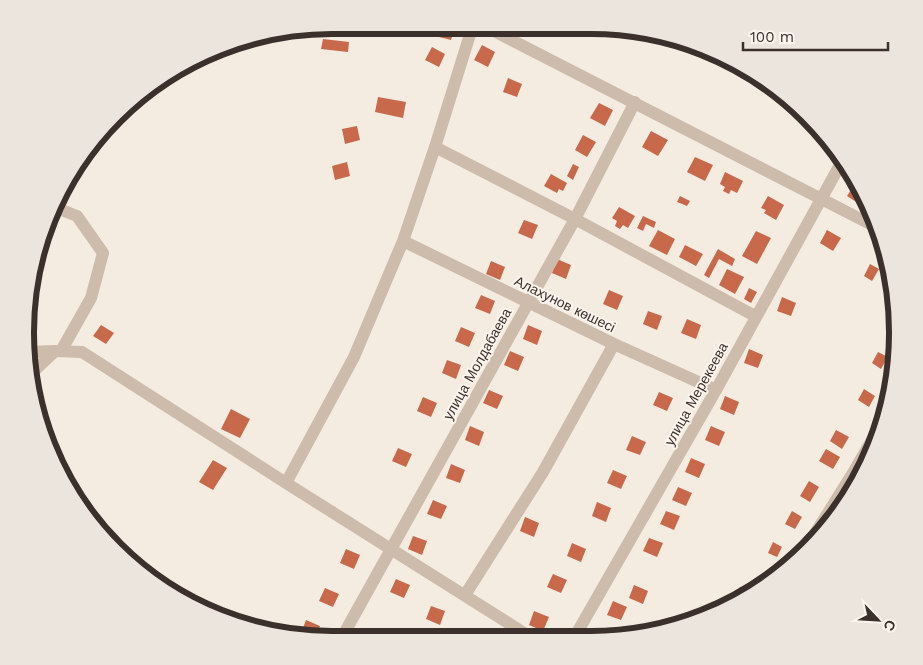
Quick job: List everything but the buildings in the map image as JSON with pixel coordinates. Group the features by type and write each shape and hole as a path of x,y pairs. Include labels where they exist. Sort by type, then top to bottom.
{"street":[{"path":"286,483 354,357 403,241 470,34"},
{"path":"500,34 869,223"},
{"name":"улица Молдабаева","path":"345,631 575,219 635,102"},
{"path":"435,147 575,219 756,316"},
{"name":"улица Мерекеева","path":"578,631 716,390 839,167"},
{"path":"36,370 58,351 91,298 104,253 77,216 60,209"},
{"name":"Алахунов көшесі","path":"403,241 614,344 716,390"},
{"path":"465,596 542,472 614,344"},
{"path":"34,352 82,352 521,631"}]}
